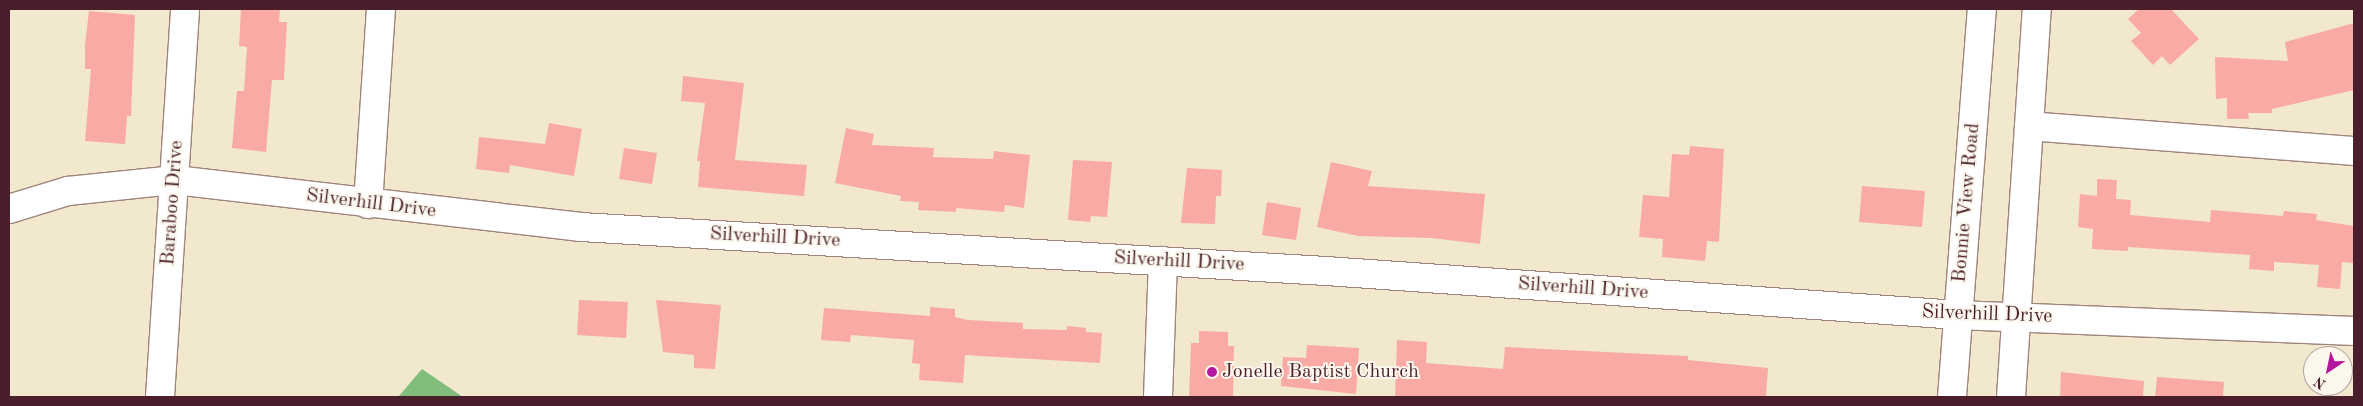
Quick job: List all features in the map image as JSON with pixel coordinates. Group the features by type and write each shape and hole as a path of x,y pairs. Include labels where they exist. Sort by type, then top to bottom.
{"street":[{"name":"Baraboo Drive","path":"160,397 175,180 184,9"},
{"path":"368,204 381,9"},
{"name":"Bonnie View Road","path":"1952,397 1982,9"},
{"path":"2011,397 2037,9"},
{"path":"2029,126 2354,151"},
{"name":"Silverhill Drive","path":"9,209 68,191 175,180 368,204 581,227 1163,261 1958,315 2354,331"},
{"path":"1158,397 1163,261"}],"green space":[{"path":"422,369 463,397 398,397"}],"building":[{"path":"241,9 280,9 279,22 287,22 284,80 272,80 266,152 232,148 237,91 244,91 247,47 239,46"},
{"path":"2139,9 2171,9 2199,39 2170,65 2162,56 2153,65 2131,41 2141,33 2128,19"},
{"path":"89,11 135,15 131,116 127,116 125,144 85,141 91,69 85,69 85,45"},
{"path":"2354,23 2354,90 2272,109 2272,113 2248,113 2249,119 2227,119 2227,98 2216,99 2215,57 2288,61 2285,42"},
{"path":"683,76 744,83 735,160 807,165 804,196 698,187 700,161 697,161 705,103 681,101"},
{"path":"549,123 582,129 574,176 510,165 509,173 476,169 479,137 545,144"},
{"path":"846,128 874,134 872,145 934,148 933,157 993,159 994,151 1030,155 1024,208 1005,205 1004,212 956,208 956,212 918,210 919,202 900,201 901,196 835,183"},
{"path":"1690,146 1724,149 1719,242 1707,241 1705,261 1662,257 1663,239 1639,237 1643,195 1669,197 1672,154 1689,155"},
{"path":"624,148 657,153 652,184 619,179"},
{"path":"1073,160 1112,162 1107,217 1091,216 1090,222 1068,220"},
{"path":"1331,162 1372,171 1368,186 1485,194 1480,244 1432,238 1358,236 1317,227"},
{"path":"1187,168 1222,170 1221,196 1216,196 1215,224 1181,223"},
{"path":"2097,179 2117,180 2116,199 2131,200 2130,215 2210,222 2211,210 2283,216 2284,211 2317,214 2316,220 2354,226 2354,263 2342,262 2340,289 2317,287 2319,265 2274,262 2274,271 2249,269 2250,255 2128,247 2128,251 2092,249 2093,229 2078,227 2080,194 2097,196"},
{"path":"1862,186 1925,191 1922,227 1859,222"},
{"path":"1267,202 1301,208 1296,240 1262,235"},
{"path":"579,300 628,302 626,338 577,335"},
{"path":"656,300 721,305 715,369 694,368 694,355 663,352"},
{"path":"930,307 955,309 955,317 968,320 1023,323 1023,329 1067,330 1067,326 1086,328 1086,332 1102,333 1100,363 965,355 963,383 919,380 920,364 912,363 914,340 851,335 850,342 821,340 824,308 930,316"},
{"name":"Jonelle Baptist Church","path":"1199,331 1228,332 1228,346 1234,346 1233,397 1189,397 1191,343 1199,343"},
{"path":"1397,340 1427,342 1426,363 1503,369 1505,347 1688,356 1688,360 1768,368 1766,397 1395,397"},
{"path":"1307,345 1359,348 1356,394 1281,386 1283,357 1306,358"},
{"path":"2061,372 2144,381 2143,397 2060,397"},
{"path":"2157,377 2224,382 2223,397 2155,397"}],"place":[{"name":"Jonelle Baptist Church","path":"1212,372"}]}
